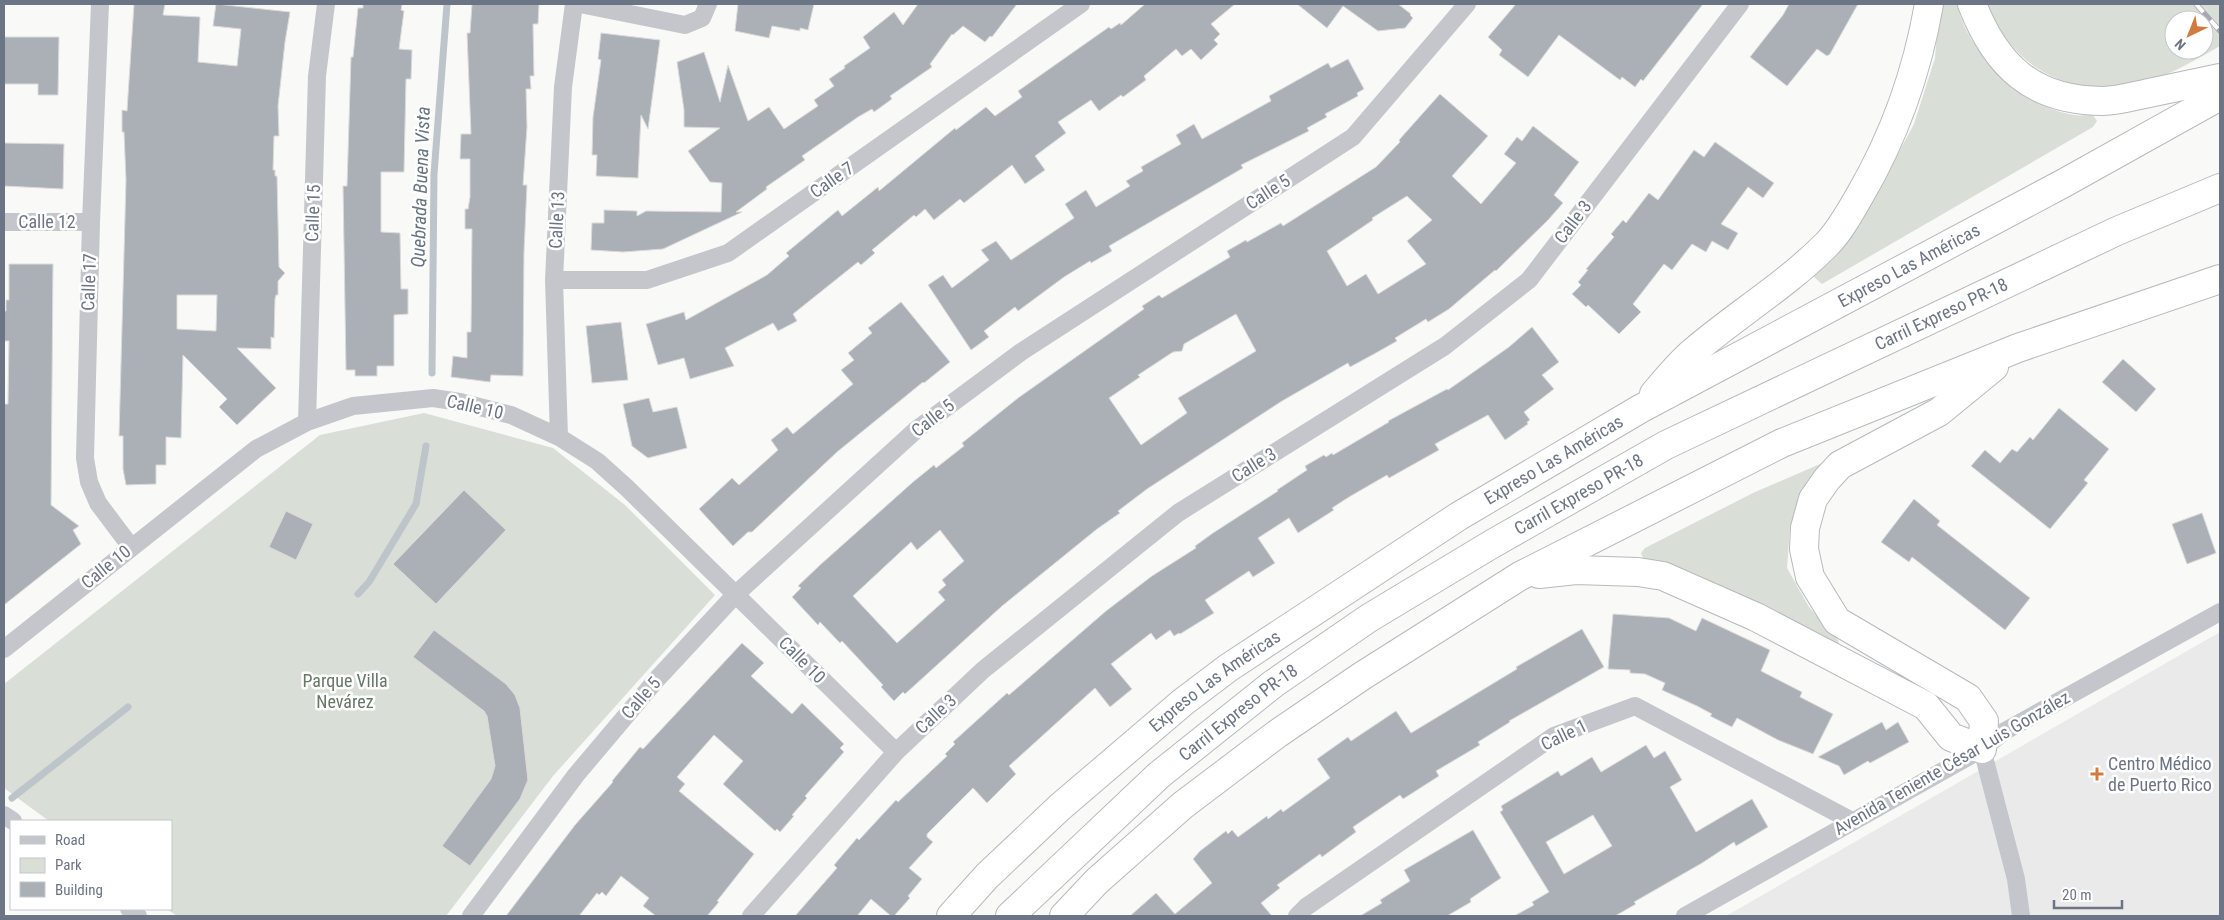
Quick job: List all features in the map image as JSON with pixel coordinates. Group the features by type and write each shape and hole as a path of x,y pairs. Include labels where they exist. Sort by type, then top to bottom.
{"highway":[{"path":"1640,408 1692,352 1773,292 1827,244 1847,218 1880,162 1898,122 1912,79 1929,4"},
{"path":"1972,4 1983,32 2000,55 2022,78 2047,92 2074,99 2105,101 2220,78"},
{"name":"Expreso Las Américas","path":"951,916 987,876 1060,807 1183,702 1220,674 1459,516 1640,408 2055,188 2220,96"},
{"name":"Carril Expreso PR-18","path":"1010,916 1159,775 1273,684 1369,618 1492,544 1666,445 2118,231 2220,188"},
{"path":"1064,916 1097,881 1183,805 1278,734 1362,676 1520,576 1782,443 2018,348 2220,279"},
{"path":"1520,576 1576,570 1638,572 1663,576 1756,617 1926,706 1952,737 1982,749 1984,721 1968,698 1837,621 1810,576 1804,549 1805,528 1814,499 1827,479 1840,465 1939,412 2018,348"}],"street":[{"name":"Calle 17","path":"100,4 84,458 89,482 98,503 131,546"},
{"name":"Calle 15","path":"307,422 317,76 326,4"},
{"name":"Calle 13","path":"559,437 554,280 563,87 574,4"},
{"path":"580,4 685,25 702,18 708,4"},
{"name":"Calle 7","path":"554,280 647,280 728,253 1080,4"},
{"name":"Calle 3","path":"751,916 896,752 983,670 1178,513 1445,346 1529,280 1740,4"},
{"name":"Calle 5","path":"471,916 576,775 657,679 736,594 916,430 1021,352 1353,137 1462,6"},
{"name":"Calle 12","path":"4,222 91,222"},
{"name":"Calle 10","path":"4,649 131,546 256,450 307,422 353,406 433,398 460,402 511,415 559,437 597,461 736,594 896,752"},
{"name":"Avenida Teniente César Luis González","path":"1685,916 1982,749 2005,731 2220,612"},
{"name":"Calle 1","path":"1297,916 1306,907 1554,736 1635,706 1852,821"},
{"path":"1982,749 2016,879 2021,916"}],"shaded area":[{"name":"Centro Médico de Puerto Rico","path":"2220,632 2220,916 1726,916"}],"green space":[{"path":"1939,4 1957,4 1963,23 1972,41 2000,75 2018,90 2036,102 2055,110 2074,115 2093,115 2097,121 2093,127 1822,284 1813,276 1814,268 1848,235 1873,200 1914,124 1935,58"},
{"path":"1986,4 2220,4 2220,46 2214,49 2214,10 2164,10 2164,60 2195,60 2166,75 2114,92 2068,83 2053,77 2025,59 2003,35"},
{"name":"Parque Villa Nevárez","path":"424,413 553,448 625,505 715,595 553,776 446,916 177,916 168,910 172,910 172,820 48,820 4,788 4,684 320,435"},
{"path":"1827,461 1814,477 1790,526 1787,568 1809,607 1838,640 1840,647 1678,568 1643,558 1641,553 1645,548 1753,493"}],"building":[{"path":"134,4 165,4 163,15 200,17 198,62 237,66 241,29 213,26 216,4 290,12 278,106 279,136 274,136 273,170 275,170 275,176 277,176 279,267 285,273 278,281 278,295 276,295 275,299 274,338 271,337 271,349 237,348 276,388 237,425 219,407 227,399 183,355 181,438 166,437 166,465 156,465 156,484 126,485 123,469 123,436 119,436 126,180 122,110 127,111","holes":["177,295 217,295 216,331 177,329"]},
{"path":"363,4 402,4 401,10 404,11 399,49 412,50 411,79 406,79 404,172 381,172 381,232 400,233 401,289 408,289 408,314 394,315 394,366 377,366 377,376 355,376 355,370 346,370 343,186 347,186 351,57 353,57 358,8 363,8"},
{"path":"472,4 539,4 538,24 533,24 534,76 530,76 531,89 526,89 527,127 523,185 527,185 524,252 523,376 491,375 490,382 451,377 453,356 467,358 467,332 471,332 472,229 465,229 465,209 468,209 470,197 470,159 460,159 461,134 471,134 467,33 470,33"},
{"path":"738,4 814,4 808,30 800,28 800,31 772,26 769,38 735,31"},
{"path":"918,4 1017,4 992,37 990,36 985,42 963,26 952,34 930,64 932,67 890,96 892,99 874,112 872,109 858,117 802,156 805,160 766,187 767,189 736,212 742,212 663,249 623,252 591,250 592,223 604,223 604,210 637,211 637,216 646,211 721,212 722,183 710,182 688,151 720,128 684,127 684,110 677,62 704,52 720,102 728,65 748,121 769,107 784,129 818,106 814,100 834,86 829,79 870,48 863,37 894,12 903,25"},
{"path":"1145,4 1235,4 1211,24 1220,34 1214,40 1218,44 1201,60 1191,49 1182,56 1176,49 1144,76 1146,80 1123,97 1121,95 1099,111 1091,100 1058,122 1066,133 1035,156 1045,170 1025,184 1012,165 964,203 960,199 934,220 925,209 916,217 914,215 872,250 875,253 861,265 858,262 793,314 797,321 778,331 773,323 725,348 734,366 690,379 684,358 658,365 646,324 684,312 686,320 767,275 789,256 786,253 838,210 842,216 878,187 879,191 955,128 956,130 986,107 995,116 1022,97 1018,91 1109,27 1111,29 1120,23 1121,25"},
{"path":"1297,4 1398,4 1411,14 1413,18 1405,28 1378,31 1343,6 1327,28"},
{"path":"1516,4 1703,4 1643,81 1641,79 1635,87 1622,77 1620,80 1559,35 1528,77 1499,55 1502,50 1488,37"},
{"path":"1789,4 1858,4 1830,54 1827,56 1817,49 1787,86 1750,57 1783,15"},
{"path":"601,33 660,40 648,129 641,115 638,178 596,176 597,155 592,155 593,117 601,60 598,59"},
{"path":"4,37 59,37 58,95 38,95 38,84 4,84"},
{"path":"1348,59 1364,89 1357,93 1358,96 1325,114 1327,117 1307,128 1309,131 1241,165 1243,168 1109,246 1112,251 1091,263 1090,261 1064,277 1018,311 1015,307 984,331 989,337 971,350 928,285 943,275 952,288 989,260 981,250 996,241 1011,260 1074,218 1065,204 1086,190 1096,207 1130,186 1126,181 1143,171 1141,167 1181,144 1176,135 1194,124 1202,139 1271,101 1269,96 1328,63 1331,68"},
{"path":"1440,94 1488,136 1452,176 1481,204 1516,163 1504,154 1517,137 1522,141 1533,126 1579,162 1554,195 1563,203 1548,220 1496,271 1449,309 1428,322 1426,319 1395,338 1397,341 1374,354 1350,367 1348,363 1282,401 1147,489 1118,511 1120,513 1097,529 1002,606 905,694 903,692 894,701 881,687 883,685 842,641 840,643 820,622 818,625 792,597 801,588 798,586 820,565 913,482 934,465 936,468 964,446 962,443 1018,398 1144,309 1142,306 1159,295 1162,298 1230,257 1227,251 1281,223 1283,226 1376,167 1400,142 1399,140","holes":["1407,196 1432,220 1407,241 1426,264 1378,294 1366,274 1347,286 1327,251 1373,220 1372,218","1236,314 1256,351 1178,398 1187,413 1141,445 1109,398 1140,377 1138,375 1173,352 1182,351 1184,344","940,530 964,561 942,580 946,585 938,592 945,600 897,643 853,596 911,542 917,550"]},
{"path":"1715,142 1774,183 1763,198 1748,187 1721,224 1738,233 1728,250 1712,241 1706,252 1692,244 1672,270 1664,264 1633,304 1641,312 1619,334 1588,305 1586,307 1572,294 1581,285 1578,282 1588,270 1586,269 1614,237 1611,234 1623,220 1626,223 1649,193 1658,200 1694,150 1704,157"},
{"path":"4,143 64,144 63,189 4,186"},
{"path":"9,264 53,264 51,505 79,526 73,530 81,544 4,605 4,404 8,404 9,341 4,341 4,311 6,311 6,300 9,300"},
{"path":"901,302 950,362 837,452 752,532 748,532 733,546 699,509 732,478 739,485 778,450 771,440 787,427 793,434 853,384 841,370 854,360 848,353 872,333 868,328"},
{"path":"621,322 628,380 592,383 586,326"},
{"path":"1532,327 1559,362 1542,375 1554,389 1524,412 1530,420 1527,422 1528,424 1505,440 1488,415 1435,444 1439,450 1389,478 1387,475 1349,497 1332,508 1334,510 1298,533 1289,518 1258,538 1275,563 1253,577 1249,571 1205,600 1214,613 1180,634 1174,636 1170,630 1156,640 1151,633 1111,664 1132,689 1110,707 1095,688 1009,766 1016,774 987,803 973,788 927,834 927,837 933,842 909,868 922,879 908,896 910,898 894,916 891,916 871,899 857,916 795,916 837,868 834,865 857,838 859,840 896,800 898,802 947,756 945,754 955,744 953,742 1007,693 1009,695 1106,611 1152,576 1196,548 1195,546 1213,533 1307,470 1305,466 1324,455 1326,457 1332,453 1333,455 1388,421 1448,390 1509,347"},
{"path":"2123,359 2156,389 2136,412 2102,382"},
{"path":"649,398 653,412 677,407 687,448 648,458 632,446 623,404"},
{"path":"2059,408 2109,449 2084,480 2088,483 2050,529 1971,466 1985,450 2000,463 2012,449 2017,452 2030,437 2033,440"},
{"path":"464,490 506,530 436,604 393,564"},
{"path":"1914,499 1940,521 1937,525 2030,598 2005,630 1912,557 1909,562 1881,542"},
{"path":"286,511 313,524 296,560 269,547"},
{"path":"2202,513 2216,553 2187,564 2172,524"},
{"path":"1613,614 1669,618 1696,631 1702,618 1770,650 1761,671 1802,692 1800,697 1833,714 1813,754 1778,740 1737,718 1732,727 1710,716 1712,714 1697,706 1662,690 1665,683 1645,674 1630,673 1630,670 1608,669"},
{"path":"1582,629 1604,667 1509,721 1478,742 1480,745 1436,771 1439,776 1403,799 1400,795 1353,827 1356,832 1322,857 1320,854 1277,885 1280,888 1261,903 1272,916 1130,916 1156,893 1175,914 1212,883 1193,859 1200,851 1226,831 1228,834 1232,830 1238,837 1267,816 1268,819 1281,809 1283,812 1330,778 1317,759 1348,737 1351,741 1396,711 1411,733 1517,669 1516,667"},
{"path":"434,630 506,684 515,695 520,708 528,780 520,799 470,866 442,846 491,779 495,766 487,716 484,711 413,657"},
{"path":"742,643 764,663 751,676 792,714 802,703 844,744 840,748 844,752 805,796 807,798 792,815 794,816 780,832 777,829 775,831 723,784 743,761 714,735 677,777 685,784 679,791 754,854 707,916 656,916 643,906 649,898 621,876 606,896 602,892 599,895 597,893 579,916 506,916 575,825 613,782 640,747 643,749"},
{"path":"1882,722 1886,730 1898,722 1909,742 1870,763 1868,761 1844,775 1839,766 1818,757"},
{"path":"1646,745 1654,758 1665,751 1682,780 1670,787 1696,832 1752,799 1768,827 1736,846 1734,842 1702,863 1634,902 1636,904 1615,916 1514,916 1534,905 1532,902 1549,892 1500,812 1503,810 1501,806 1558,771 1561,776 1592,757 1601,772","holes":["1593,815 1612,846 1564,874 1546,842"]},
{"path":"1473,830 1501,878 1470,899 1471,902 1447,916 1360,916 1382,903 1380,900 1410,881 1404,870"}],"waterway":[{"name":"Quebrada Buena Vista","path":"432,373 434,174 447,4"},
{"name":"Quebrada Buena Vista","path":"358,594 369,582 416,504 426,446"},
{"name":"Quebrada Buena Vista","path":"12,798 128,707"}],"railway":[{"path":"2196,4 2220,31"}],"place":[{"name":"Centro Médico de Puerto Rico","path":"2097,774"}]}
